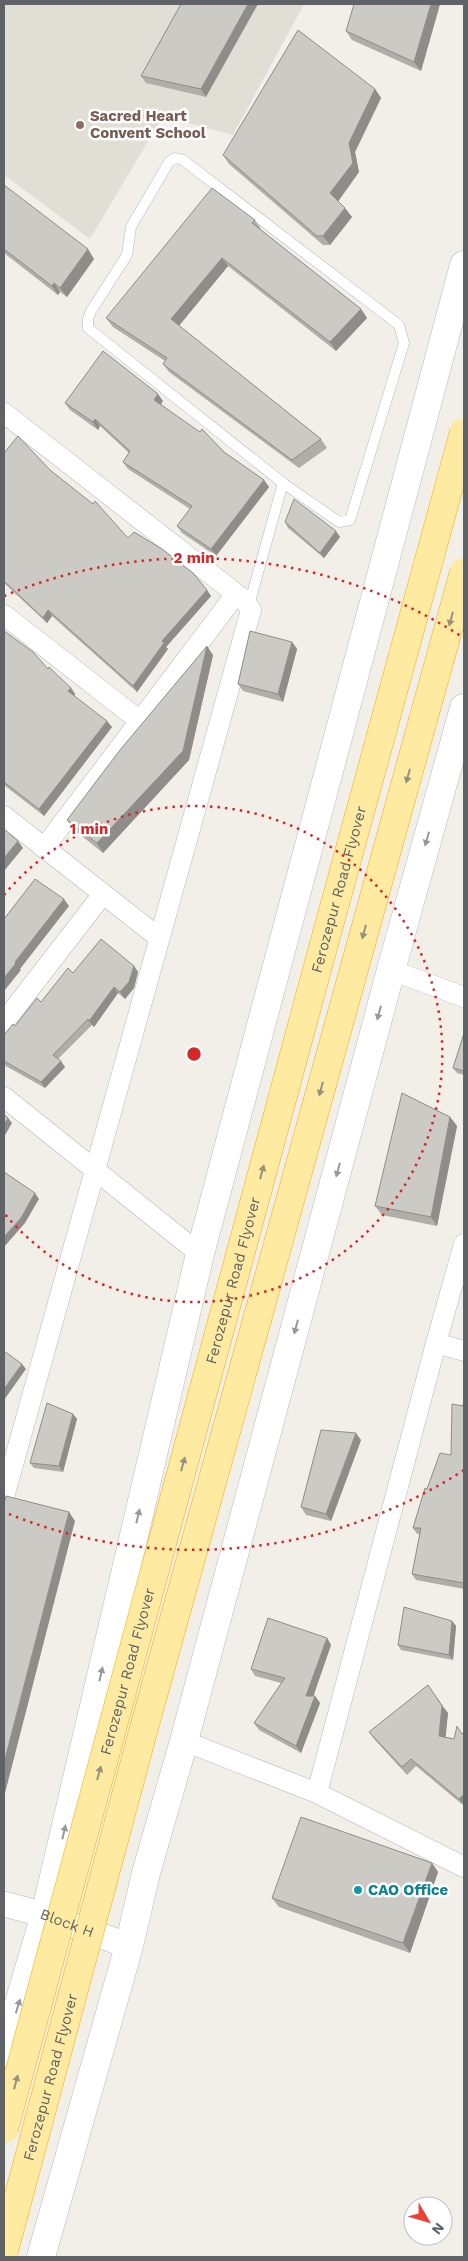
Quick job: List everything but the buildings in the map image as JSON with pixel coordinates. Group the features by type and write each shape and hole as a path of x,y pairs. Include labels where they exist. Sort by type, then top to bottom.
{"highway":[{"name":"Ferozepur Road Flyover","path":"4,2129 318,964 464,432"},
{"name":"Ferozepur Road Flyover","path":"4,2251 147,1718 464,572"}],"main road":[{"path":"4,2053 45,1915 200,1254 464,265"},
{"path":"41,2257 129,1946 146,1873 184,1741 391,970 464,708"}],"street":[{"path":"4,413 243,600 251,610 7,1473 4,1497"},
{"path":"44,848 140,721 243,600"},
{"path":"4,616 140,721"},
{"path":"4,816 158,937"},
{"path":"4,1022 103,894"},
{"path":"391,970 464,997"},
{"path":"4,1097 200,1254"},
{"path":"317,1793 464,1244"},
{"path":"436,1343 464,1351"},
{"path":"184,1741 317,1793 464,1867"},
{"name":"Block H","path":"4,1904 45,1915 129,1946"}],"lane":[{"path":"175,158 183,160 399,325 402,334 404,344 350,520 339,522 283,483 88,328 88,319 91,311 127,255 130,227 169,162 175,158"},
{"path":"243,600 283,483"}],"shaded area":[{"name":"Sacred Heart Convent School","path":"4,4 304,4 233,135 163,116 90,239 4,175"}],"place":[{"name":"Sacred Heart Convent School","path":"80,125"},
{"name":"CAO Office","path":"358,1890"}]}
